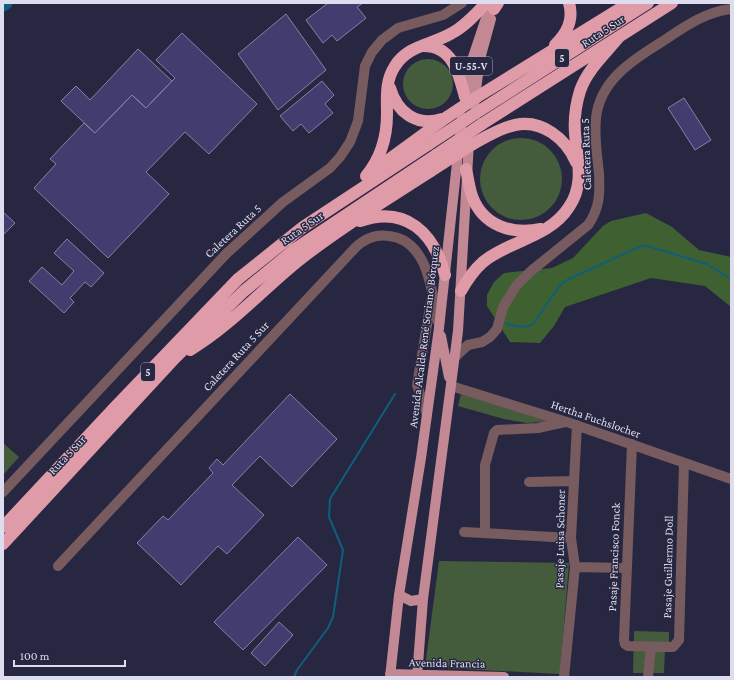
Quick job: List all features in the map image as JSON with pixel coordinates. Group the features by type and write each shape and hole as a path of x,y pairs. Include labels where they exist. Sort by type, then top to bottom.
{"highway":[{"path":"547,54 563,36 570,25 571,15 569,3"},
{"path":"303,227 366,176 441,121 629,3"},
{"name":"Ruta 5 Sur","path":"3,527 220,296 257,262 303,227 476,113 648,3"},
{"name":"Ruta 5 Sur","path":"3,544 175,358 227,306 278,262 320,232 436,155 476,125 672,3"},
{"path":"366,176 376,162 383,144 387,124 389,79 403,56 419,46 438,40 460,28 493,4"},
{"path":"461,291 474,271 484,262 553,224 562,217 572,202 577,190 580,172 575,132 580,92 589,73 619,37"},
{"path":"419,46 436,47 450,57 459,72 465,97"},
{"path":"389,79 394,101 407,115 422,121 441,121"},
{"path":"175,358 216,332 298,262 347,225 473,144 510,126 522,124 536,125 553,132 565,144 575,159 580,172"},
{"path":"466,169 470,191 475,202 483,215 495,224 505,229 520,232 535,230 553,224"},
{"path":"347,225 380,216 396,217 406,220 417,226 429,240 440,260 446,276"}],"main road":[{"name":"Avenida Alcalde René Soriano Bórquez","path":"390,676 399,595 427,415 446,276 460,132 465,97 473,57 493,4"},
{"name":"U-55-V","path":"476,125 480,59 493,4"},
{"path":"417,676 423,599 458,331 466,169 476,125"},
{"path":"439,328 451,386"},
{"path":"399,595 411,601 423,599"},
{"name":"Avenida Francia","path":"390,676 504,677"}],"street":[{"name":"Caletera Ruta 5","path":"3,492 226,254 283,202 335,163 345,150 354,132 360,108 366,66 372,52 382,40 398,28 443,15 462,3"},
{"name":"Caletera Ruta 5","path":"455,357 468,345 486,341 494,334 503,307 524,278 588,225 595,213 600,190 596,119 601,100 610,83 631,62 699,18 731,9"},
{"name":"Caletera Ruta 5 Sur","path":"58,566 359,244 369,238 393,236 406,241 416,250 422,261 433,293 439,328"},
{"name":"Caletera Ruta 5 Sur","path":"427,415 417,385 433,293"},
{"path":"458,331 476,342"},
{"name":"Hertha Fuchslocher","path":"451,386 578,425 731,479"},
{"path":"485,532 485,465 494,433 497,430 538,428 567,422"},
{"name":"Pasaje Luisa Schoner","path":"564,677 575,567 570,538 578,425"},
{"name":"Pasaje Francisco Fonck","path":"632,444 625,568 624,642 628,646 651,647"},
{"name":"Pasaje Guillermo Doll","path":"651,647 673,647 680,640 684,463"},
{"path":"529,482 574,481"},
{"path":"464,532 570,538"},
{"path":"575,567 625,568"},
{"path":"648,677 651,647"}],"green space":[{"path":"423,59 433,59 446,66 453,79 453,89 446,102 433,109 423,109 414,105 407,98 403,89 403,79 407,70 414,63"},
{"path":"521,138 537,141 550,150 559,163 562,179 559,195 550,208 537,217 521,220 505,217 492,208 483,195 480,179 483,163 492,150 505,141"},
{"path":"646,213 672,227 699,250 731,257 731,307 705,286 651,278 565,307 554,326 540,343 510,342 487,306 487,295 494,282 504,273 552,268 573,258 603,226 611,221"},
{"path":"461,394 550,421 527,423 504,419 458,406"},
{"path":"3,443 19,457 3,475"},
{"path":"439,561 569,563 560,674 425,667"},
{"path":"634,631 669,632 669,643 665,648 664,673 633,673"}],"building":[{"path":"328,3 363,3 357,7 366,18 337,41 332,35 323,43 306,20"},
{"path":"286,14 326,70 278,110 238,54"},
{"path":"182,33 257,104 209,154 185,132 146,172 169,194 108,258 34,188 56,164 50,159 84,123 95,133 132,95 146,108 175,78 156,60"},
{"path":"138,49 172,81 146,108 132,95 95,133 61,101 76,86 90,100"},
{"path":"322,81 334,95 325,104 333,113 309,133 301,124 293,131 280,116"},
{"path":"684,98 711,140 695,150 668,108"},
{"path":"3,212 15,223 3,235"},
{"path":"67,239 104,273 91,287 85,282 70,298 74,302 64,313 29,281 42,267 62,285 74,271 54,253"},
{"path":"290,394 337,439 292,487 260,456 232,485 264,515 227,554 218,546 181,585 137,543 163,516 168,520 213,473 209,468 217,459 223,465"},
{"path":"298,537 327,565 243,650 214,622"},
{"path":"279,622 293,635 265,666 251,653"}],"waterway":[{"path":"506,324 522,327 532,325 561,284 641,246 647,246 707,264 731,279"},
{"path":"294,677 297,670 328,628 333,617 343,550 329,517 330,499 395,394"}]}
